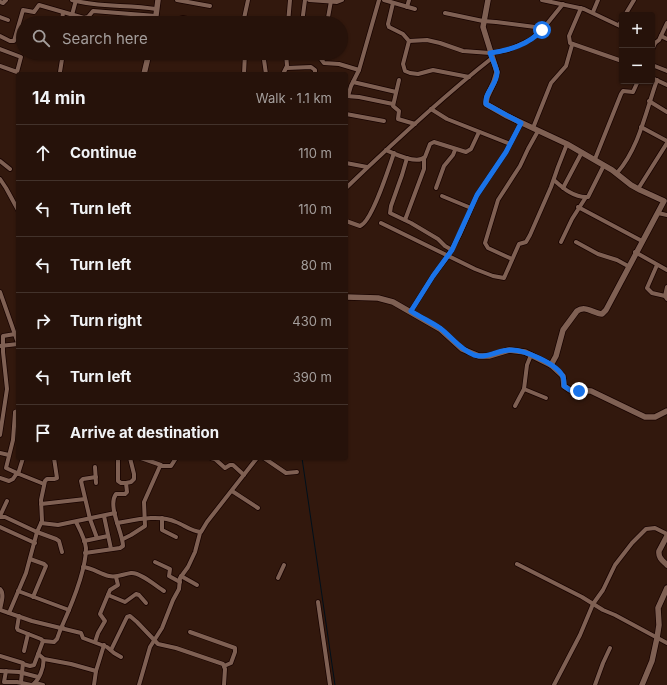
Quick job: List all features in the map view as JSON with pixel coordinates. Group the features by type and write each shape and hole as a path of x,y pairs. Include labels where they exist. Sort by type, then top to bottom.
{"street":[{"path":"0,2 3,3 6,0"},
{"path":"72,15 74,0 96,5 132,6 156,9"},
{"path":"132,6 133,0"},
{"path":"88,16 93,11 156,16 158,0"},
{"path":"177,0 210,6"},
{"path":"245,16 248,0"},
{"path":"289,16 290,0"},
{"path":"303,16 305,0"},
{"path":"309,0 331,2 339,2 342,0"},
{"path":"348,94 359,70 379,0"},
{"path":"384,0 415,9"},
{"path":"407,7 409,0"},
{"path":"488,0 483,27 497,72 487,97 486,104 595,159 638,189 666,198 603,313 598,314 582,308 580,309 562,333 558,350 551,365"},
{"path":"542,0 581,8 593,12 619,25"},
{"path":"593,12 598,0"},
{"path":"627,12 634,0"},
{"path":"329,16 331,2"},
{"path":"393,3 388,24 389,27 403,34 409,41"},
{"path":"348,186 491,56 525,43 535,37 563,4"},
{"path":"21,16 24,9 34,12 37,6 41,5 77,16"},
{"path":"581,8 569,36 569,41 572,45 619,60"},
{"path":"63,12 63,16"},
{"path":"445,13 483,21 543,28"},
{"path":"0,16 8,20"},
{"path":"655,42 661,36 667,23"},
{"path":"0,36 10,41 14,41 16,34"},
{"path":"661,36 667,39"},
{"path":"409,41 427,40 467,52 491,56"},
{"path":"409,41 403,64 405,71 418,74 433,70 469,77"},
{"path":"512,259 488,248 485,243 498,200 520,166 536,130 551,82 566,66 572,45"},
{"path":"0,49 16,55"},
{"path":"16,72 20,60"},
{"path":"60,72 62,60"},
{"path":"144,72 147,60"},
{"path":"244,72 245,60"},
{"path":"264,60 266,72"},
{"path":"284,72 287,68 288,60"},
{"path":"322,60 322,62 339,64 359,70"},
{"path":"0,66 16,73"},
{"path":"655,66 667,71"},
{"path":"287,68 311,67 315,70 315,72"},
{"path":"393,104 399,80"},
{"path":"616,173 635,144 657,80 667,85"},
{"path":"353,82 396,92"},
{"path":"595,159 621,94 623,91 633,92 637,84"},
{"path":"348,96 393,104 399,111 398,119 415,124"},
{"path":"649,101 667,112"},
{"path":"431,109 447,119 510,144"},
{"path":"348,114 384,121"},
{"path":"411,311 433,276 452,250 480,190 510,144 521,123"},
{"path":"638,189 667,142 641,127"},
{"path":"405,220 424,169 424,159 432,142 463,152 468,151 473,146 479,132"},
{"path":"381,223 475,269 502,278 506,276 519,244 528,240 554,180 567,144"},
{"path":"386,150 407,158 418,160 424,159"},
{"path":"436,188 446,164 455,150"},
{"path":"563,188 582,152"},
{"path":"348,222 360,226 366,222 377,200 394,153"},
{"path":"407,158 390,211 392,214 438,239 452,250"},
{"path":"0,161 10,169"},
{"path":"348,163 368,167"},
{"path":"562,242 578,207 586,197 590,195 604,165"},
{"path":"0,180 16,206"},
{"path":"554,180 570,192 586,197"},
{"path":"442,196 471,208"},
{"path":"578,207 642,241"},
{"path":"658,213 667,215"},
{"path":"576,242 598,254 617,260 628,266"},
{"path":"636,252 667,270"},
{"path":"657,265 647,288 652,293 666,297 667,287"},
{"path":"0,292 16,337"},
{"path":"348,298 372,297 384,299 411,311 440,328 462,349 473,354 484,357 509,350 520,351 531,355 551,365 563,376 564,386 570,390 591,391 645,416 655,417 667,411"},
{"path":"0,436 6,395 2,367 2,336 15,334"},
{"path":"1,346 16,343"},
{"path":"515,406 524,389 527,365 531,355"},
{"path":"524,389 546,398"},
{"path":"16,412 16,424 6,468 17,474 44,484"},
{"path":"0,453 9,455"},
{"path":"0,478 6,481 12,481 17,474 22,460"},
{"path":"10,613 30,559 41,523 41,504 45,479 54,480 57,478 54,460"},
{"path":"118,460 118,481 121,483 131,482 134,479 133,465 131,460"},
{"path":"147,460 161,465 171,466 175,460"},
{"path":"216,460 225,468 232,465 244,475"},
{"path":"139,685 150,647 162,628 180,587 181,576 188,567 195,552 200,533 255,460"},
{"path":"267,460 286,473 297,472"},
{"path":"123,539 146,524 144,500 161,465"},
{"path":"95,467 96,483"},
{"path":"96,477 82,480 90,519 97,538"},
{"path":"85,553 111,550 122,547 123,539 117,523 114,495 125,494 127,492 126,483"},
{"path":"232,491 258,508"},
{"path":"41,504 85,499"},
{"path":"7,501 1,509 0,516 37,532 56,538 62,552"},
{"path":"41,523 58,525 115,513"},
{"path":"104,516 111,550"},
{"path":"162,518 162,530 176,536"},
{"path":"117,523 162,518 176,522 200,533"},
{"path":"19,616 17,628 20,631 43,640 54,642 57,639 69,610 83,567 85,553 84,541 76,522"},
{"path":"0,528 34,542"},
{"path":"554,685 578,639 593,604 603,590 610,573 620,557 643,530 651,528 667,535 658,554 667,565"},
{"path":"84,541 108,536"},
{"path":"30,559 46,566 33,597"},
{"path":"154,562 170,569 169,576 180,582"},
{"path":"518,564 667,643"},
{"path":"278,578 284,565"},
{"path":"83,567 105,575 116,577 130,573 136,574 164,591"},
{"path":"181,576 197,585"},
{"path":"95,642 98,632 105,621 100,614 111,588 118,585 116,577"},
{"path":"642,685 652,661 657,638 659,625 658,608 667,588"},
{"path":"0,589 3,592 0,610 81,633 83,638 104,645 121,657"},
{"path":"18,591 69,610"},
{"path":"108,595 125,602 136,594 146,603"},
{"path":"318,602 330,685"},
{"path":"111,650 128,616 137,622 154,640 161,645 176,648 221,663 224,666"},
{"path":"190,632 235,648 231,663 224,666"},
{"path":"24,652 28,634"},
{"path":"0,656 30,666 34,665 43,640"},
{"path":"94,685 96,671 104,645"},
{"path":"595,685 610,648"},
{"path":"38,654 44,659 96,671"},
{"path":"33,684 38,677 44,659"},
{"path":"21,682 23,664"},
{"path":"224,666 224,685"},
{"path":"0,671 22,673 38,677"},
{"path":"6,671 3,684 21,682 43,685"}],"waterway":[{"path":"302,460 335,685"}],"route":[{"path":"542,30 535,37 519,46 501,52 490,53 497,72 487,97 486,104 521,123 506,152 477,195 452,250 433,276 411,311 440,328 467,352 484,357 504,350 525,352 551,365 563,376 564,386 566,388 579,391"}]}
